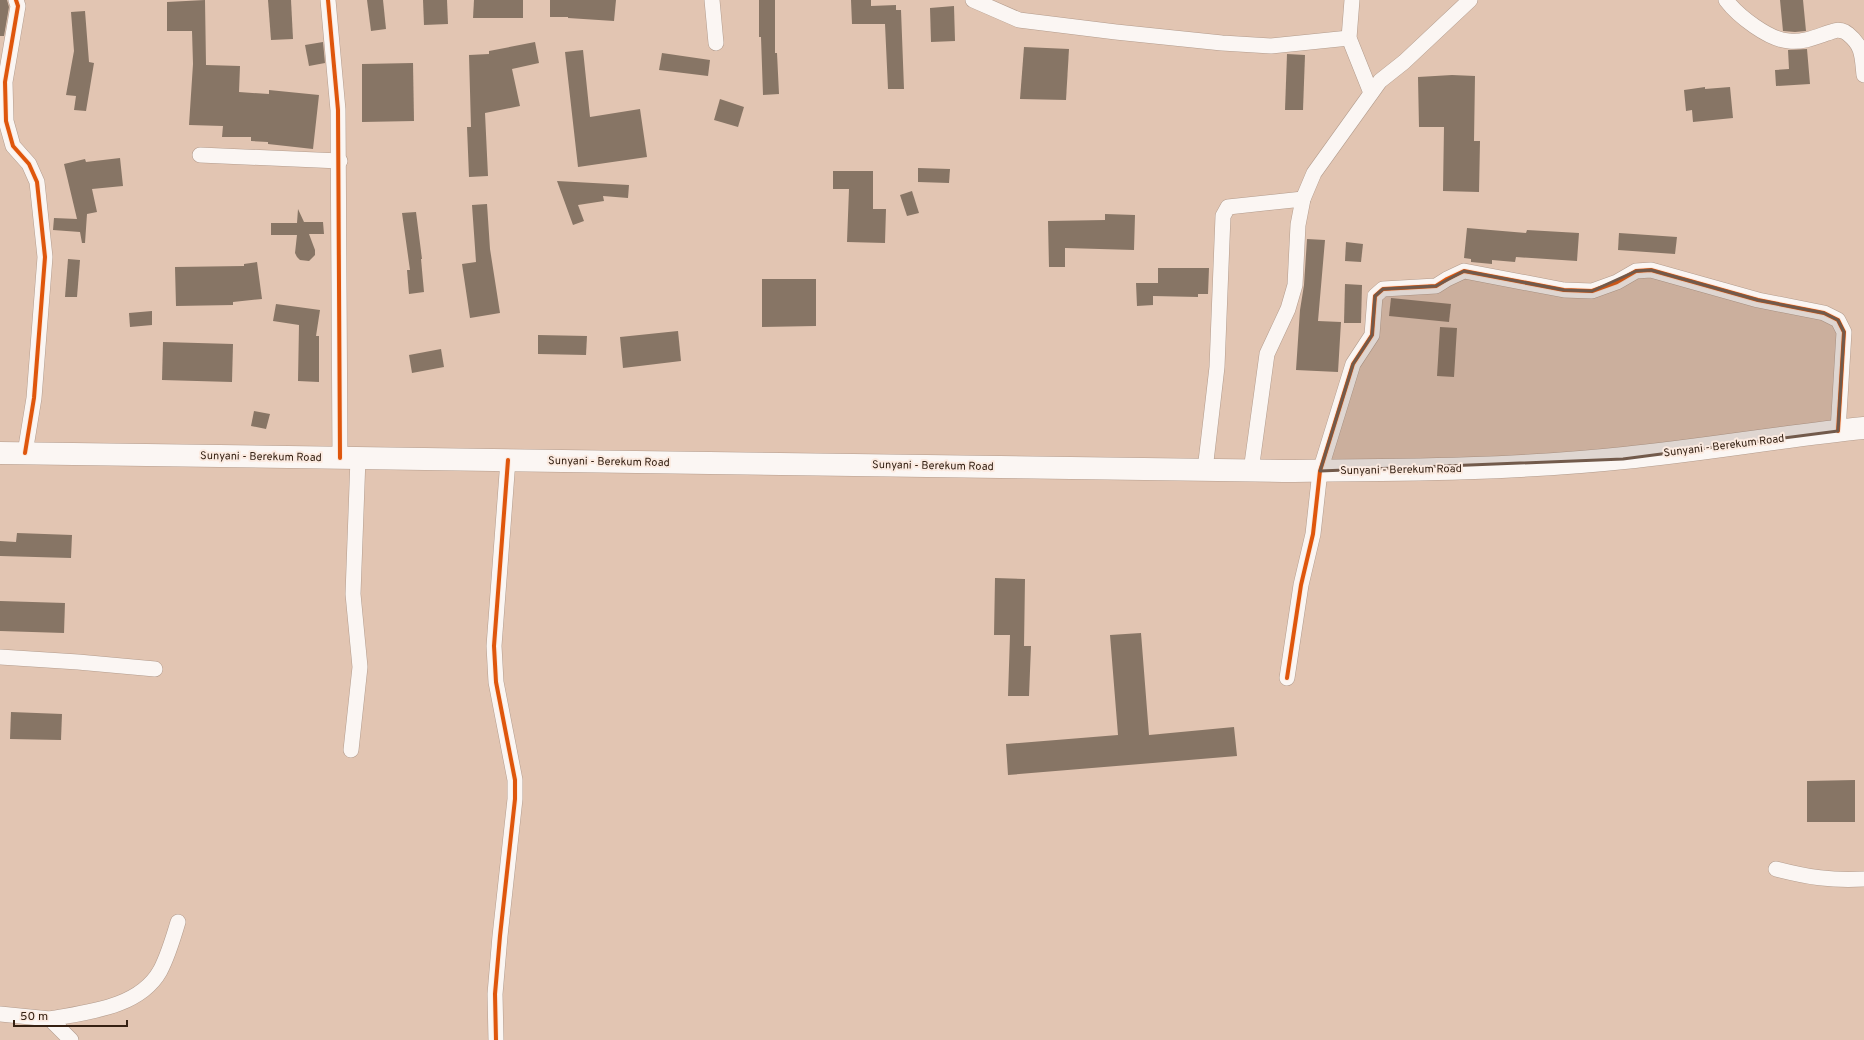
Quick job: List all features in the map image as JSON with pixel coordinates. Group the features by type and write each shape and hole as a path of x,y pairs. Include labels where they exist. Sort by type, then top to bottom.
{"main road":[{"name":"Sunyani - Berekum Road","path":"0,453 1320,471 1462,469 1623,459 1864,428"}],"street":[{"path":"16,0 18,6 5,82 6,121 13,146 29,164 36,182 45,257 34,398 25,453"},
{"path":"328,0 338,110 353,594 360,667 352,750"},
{"path":"712,0 716,43"},
{"path":"973,0 1019,20 1214,42 1271,46 1349,38"},
{"path":"1352,0 1349,38 1371,93"},
{"path":"1251,471 1267,354 1288,309 1295,285 1298,226 1304,199 1314,173 1380,81 1404,62 1470,0"},
{"path":"1726,0 1746,19 1771,36 1789,42 1818,38 1836,30 1846,32 1858,42 1862,55 1864,75"},
{"path":"200,155 340,161"},
{"path":"1205,470 1217,368 1223,216 1228,207 1304,199"},
{"path":"1287,678 1301,585 1313,534 1320,471 1353,364 1372,336 1375,296 1383,289 1436,286 1447,279 1464,272 1564,290 1592,291 1617,282 1636,271 1651,270 1758,300 1824,313 1838,320 1844,332 1838,431"},
{"path":"496,1040 496,994 499,950 515,799 515,780 496,682 494,646 508,460"},
{"path":"0,657 155,669"},
{"path":"1776,869 1804,876 1838,881 1864,879"},
{"path":"0,1014 50,1019 104,1009 123,1003 137,994 159,972 171,947 178,922"},
{"path":"50,1019 71,1040"}],"highlighted area":[{"path":"1651,270 1758,300 1824,313 1838,320 1844,332 1838,431 1623,459 1320,471 1353,364 1372,335 1375,296 1383,289 1436,286 1464,271 1564,290 1592,291 1636,271"}],"building":[{"path":"0,0 7,0 9,7 4,36 0,36"},
{"path":"205,0 206,65 240,66 239,92 269,94 269,90 319,95 313,149 251,141 251,137 222,137 223,126 189,125 193,64 192,31 167,31 167,2"},
{"path":"268,0 291,0 293,39 271,40"},
{"path":"367,0 383,0 386,29 371,31"},
{"path":"423,0 447,0 448,24 424,25"},
{"path":"474,0 523,0 523,18 473,18"},
{"path":"550,0 616,0 614,21 550,17"},
{"path":"759,0 775,0 775,53 777,53 779,94 763,95 761,37 759,37"},
{"path":"851,0 871,0 871,6 896,5 896,10 901,10 904,89 888,89 885,24 852,24"},
{"path":"1780,0 1803,0 1806,31 1783,31"},
{"path":"954,6 955,41 931,42 930,8"},
{"path":"85,11 89,62 94,63 86,111 74,110 76,96 66,95 74,51 71,12"},
{"path":"323,42 325,63 309,66 305,45"},
{"path":"535,42 539,63 512,69 520,106 485,113 488,176 469,177 467,127 471,127 469,55 489,54 489,51"},
{"path":"1024,47 1069,49 1066,100 1020,99"},
{"path":"1807,49 1810,84 1776,86 1775,70 1789,69 1788,50"},
{"path":"583,50 590,117 640,109 647,157 578,167 565,52"},
{"path":"662,53 710,60 708,76 659,70"},
{"path":"1287,54 1305,55 1303,110 1285,110"},
{"path":"413,63 414,121 362,122 362,64"},
{"path":"1452,75 1475,76 1474,141 1480,141 1479,192 1443,191 1444,127 1419,127 1418,77"},
{"path":"1705,87 1705,89 1730,87 1733,118 1693,122 1692,110 1686,111 1684,90"},
{"path":"720,99 744,107 738,127 714,120"},
{"path":"120,158 123,186 92,189 97,212 87,214 85,243 82,243 80,232 53,230 54,218 77,219 64,164 85,159 86,162"},
{"path":"918,168 950,169 949,183 918,182"},
{"path":"833,171 873,171 873,209 886,209 885,243 847,242 849,189 833,189"},
{"path":"557,181 629,185 628,198 603,196 604,201 578,205 584,221 573,225"},
{"path":"912,191 919,213 907,216 900,195"},
{"path":"487,204 490,249 500,313 470,318 462,264 476,262 472,205"},
{"path":"298,209 304,222 323,222 324,234 309,234 315,250 315,255 309,261 300,260 295,253 297,235 271,235 271,223 297,223"},
{"path":"416,212 422,259 424,292 409,294 407,270 410,270 402,213"},
{"path":"1105,214 1135,215 1134,250 1065,248 1065,267 1049,267 1048,221 1105,220"},
{"path":"1467,228 1526,233 1527,230 1579,233 1577,261 1516,257 1515,262 1492,260 1492,264 1471,262 1471,259 1464,258"},
{"path":"1619,233 1677,237 1675,254 1618,250"},
{"path":"1307,239 1325,240 1318,321 1341,322 1338,372 1296,370"},
{"path":"1346,242 1363,244 1361,262 1345,261"},
{"path":"68,259 80,260 77,297 65,297"},
{"path":"257,262 262,299 233,302 233,305 176,306 175,267 244,266 244,264"},
{"path":"1158,268 1209,268 1208,294 1198,294 1198,297 1153,296 1153,305 1137,306 1136,283 1158,283"},
{"path":"762,279 816,279 816,326 762,327"},
{"path":"1345,284 1362,285 1361,323 1344,323"},
{"path":"1391,298 1451,304 1449,322 1389,316"},
{"path":"276,304 320,310 316,336 319,336 319,382 298,381 299,325 273,321"},
{"path":"152,311 152,325 130,327 129,313"},
{"path":"1440,327 1457,328 1454,377 1437,376"},
{"path":"678,331 681,361 623,368 620,337"},
{"path":"538,335 587,336 586,355 538,354"},
{"path":"163,342 233,344 232,382 162,380"},
{"path":"441,349 444,367 412,373 409,355"},
{"path":"254,411 270,414 266,429 251,426"},
{"path":"17,533 72,535 71,558 0,556 0,541 16,542"},
{"path":"995,578 1025,579 1024,646 1031,646 1029,696 1008,696 1010,635 994,635"},
{"path":"0,601 65,603 64,633 0,631"},
{"path":"1141,633 1149,735 1234,727 1237,756 1008,775 1006,744 1118,735 1110,635"},
{"path":"11,712 62,714 61,740 10,739"},
{"path":"1855,780 1855,822 1807,822 1807,781"}],"cycle path":[{"path":"16,0 18,6 5,82 6,121 13,146 29,164 37,182 45,257 34,398 25,453"},
{"path":"328,0 338,110 340,458"},
{"path":"1287,678 1301,585 1313,534 1320,471 1353,364 1372,335 1375,296 1383,289 1436,286 1464,271 1564,290 1592,291 1617,282 1636,271 1651,270 1758,300 1824,313 1838,320 1844,332 1838,431"},
{"path":"496,1040 495,994 515,799 515,780 496,682 494,646 508,460"}]}
